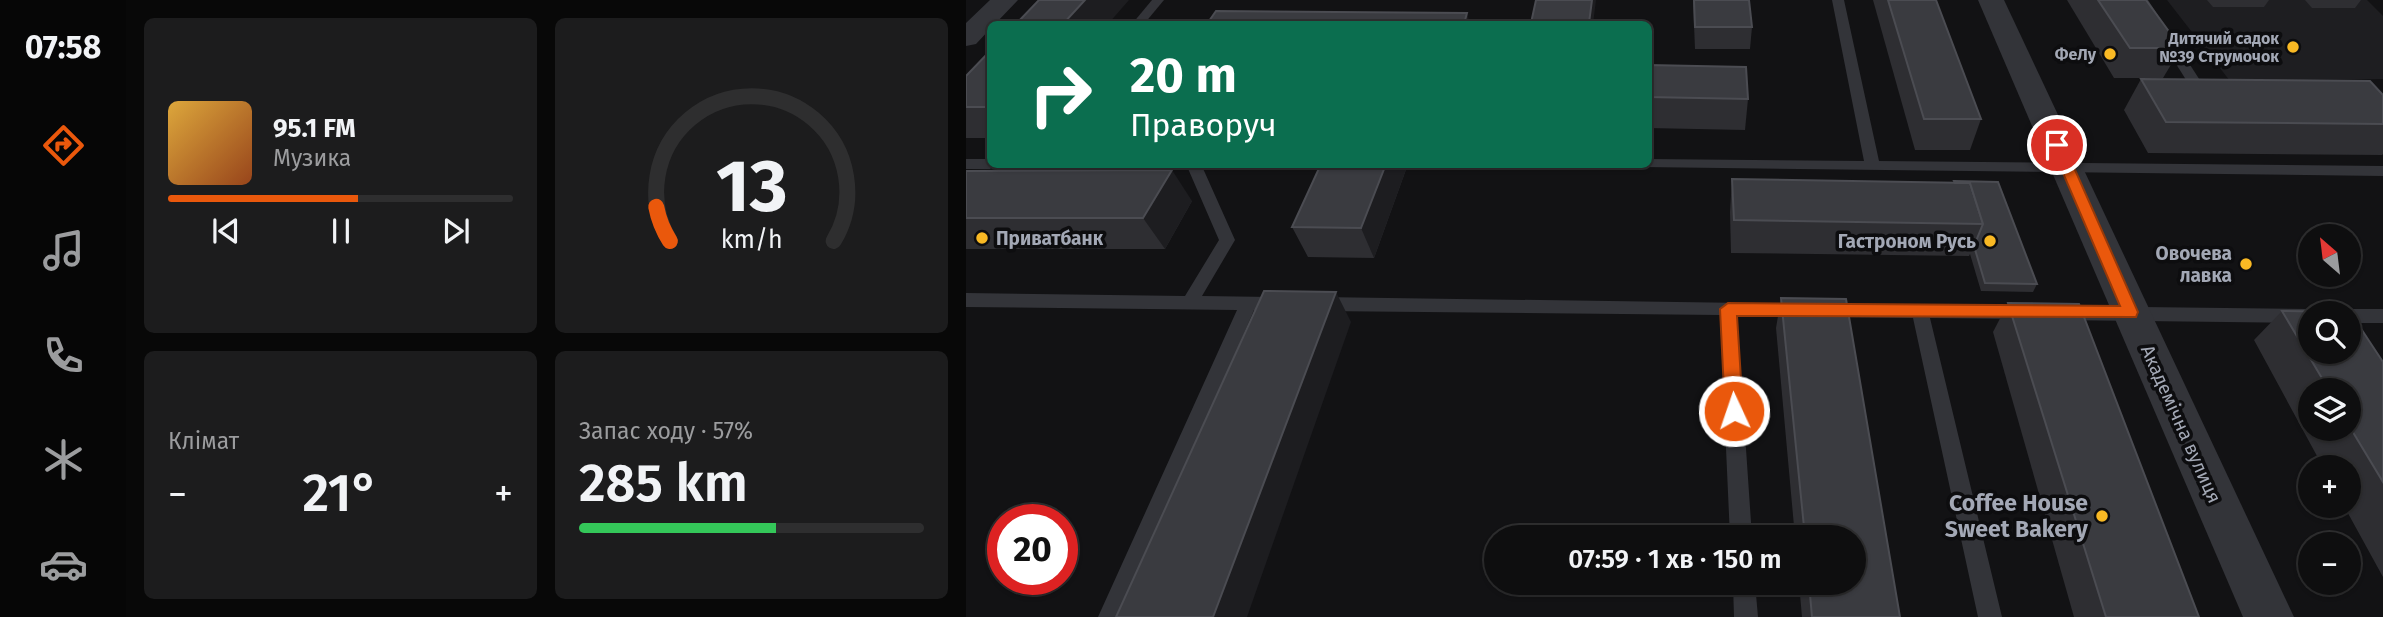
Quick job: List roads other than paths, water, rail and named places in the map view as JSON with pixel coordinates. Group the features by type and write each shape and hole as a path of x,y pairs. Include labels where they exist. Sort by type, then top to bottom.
{"street":[{"path":"966,38 1005,0"},
{"name":"Академічна вулиця","path":"1990,0 2269,617"}],"lane":[{"path":"1140,21 1158,0"},
{"path":"1838,0 1872,167"},
{"path":"2141,0 2198,88"},
{"path":"966,164 987,164"},
{"path":"1652,164 2383,171"},
{"path":"1189,304 1227,240 1195,168"},
{"path":"966,300 2298,316"},
{"path":"1110,617 1249,303"},
{"path":"1728,309 1740,525"},
{"path":"1920,311 1990,617"},
{"path":"2361,316 2383,316"},
{"path":"1745,595 1746,617"}],"place":[{"name":"Дитячий садок №39 Струмочок","path":"2293,47"},
{"name":"ФеЛу","path":"2110,54"},
{"name":"Приватбанк","path":"982,238"},
{"name":"Гастроном Русь","path":"1990,241"},
{"name":"Овочева лавка","path":"2246,264"},
{"name":"Coffee House Sweet Bakery","path":"2102,516"}]}
